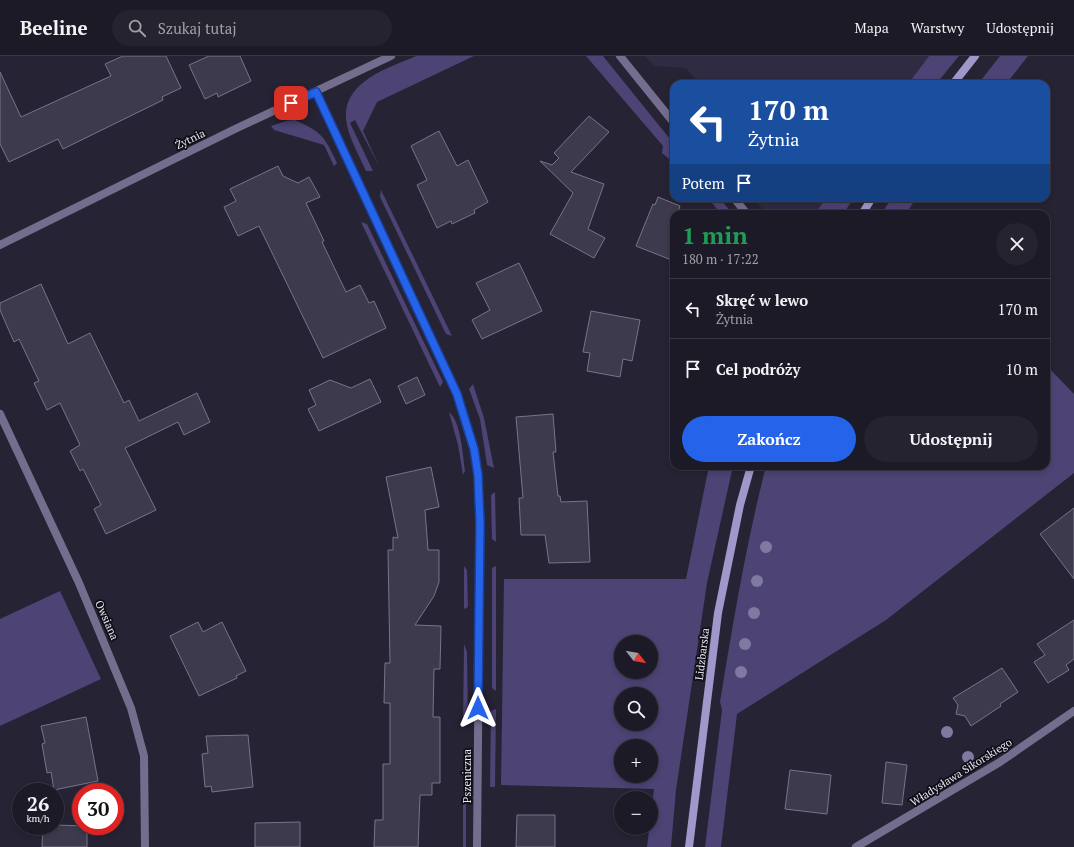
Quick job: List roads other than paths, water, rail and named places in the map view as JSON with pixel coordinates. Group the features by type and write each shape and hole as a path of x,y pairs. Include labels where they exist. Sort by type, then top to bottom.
{"main road":[{"path":"956,80 975,56"},
{"name":"Lidzbarska","path":"689,847 718,613 740,505 750,470"}],"street":[{"name":"Żytnia","path":"0,245 235,129 391,56"},
{"path":"620,56 670,118"},
{"name":"Pszeniczna","path":"316,92 457,394 474,449 478,475 480,523 477,847"},
{"path":"737,202 744,210"},
{"name":"Owsiana","path":"0,414 79,583 131,708 144,756 145,847"},
{"name":"Władysława Sikorskiego","path":"856,847 1000,762 1074,711"}]}
